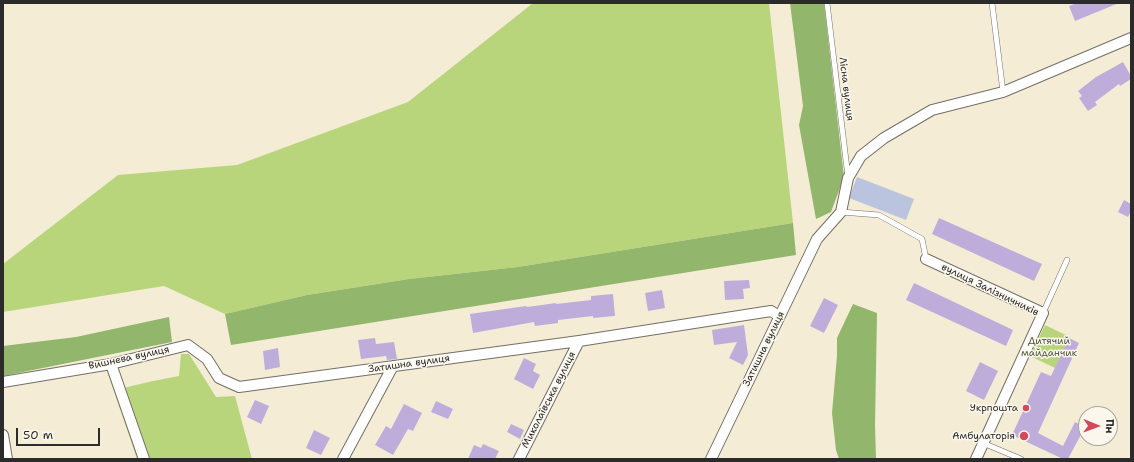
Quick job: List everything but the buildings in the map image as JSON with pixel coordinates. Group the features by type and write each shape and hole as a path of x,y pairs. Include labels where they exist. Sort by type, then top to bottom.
{"street":[{"path":"841,212 848,178 861,156 884,138 932,110 1003,92 1131,38"},
{"name":"Затишна вулиця","path":"711,459 817,239 841,212"},
{"name":"вулиця Залізничників","path":"926,258 1043,313 976,459"},
{"name":"Затишна вулиця","path":"239,387 579,341 771,311 779,316"},
{"name":"Миколаївська вулиця","path":"519,459 579,341"},
{"name":"Вишнева вулиця","path":"3,382 111,364 188,345 207,359 219,378 239,387"},
{"path":"111,364 144,459"},
{"path":"343,459 393,366"},
{"path":"3,435 7,459"}],"lane":[{"name":"Лісна вулиця","path":"827,3 848,178"},
{"path":"992,3 1003,92"},
{"path":"841,212 879,215 922,239 926,258"},
{"path":"1043,313 1067,260"},
{"path":"983,442 1021,459"}],"shaded area":[{"path":"857,177 914,199 906,220 849,198"}],"green space":[{"path":"533,3 769,3 793,223 518,267 409,279 307,295 225,314 164,286 3,312 3,264 118,175 237,165 408,102"},
{"path":"790,3 824,3 844,177 831,212 816,219 799,125 803,106"},
{"path":"793,223 796,255 231,345 225,314 307,295 409,279 518,267"},
{"path":"853,304 877,313 875,425 876,459 839,459 836,450 832,413 837,338"},
{"path":"169,317 172,342 3,376 3,346 76,337"},
{"name":"Дитячий майданчик","path":"1045,325 1070,337 1055,368 1030,356"},
{"path":"181,354 189,354 216,397 235,396 252,459 137,459 107,371 119,369 123,388 179,376"}],"place":[{"name":"Укрпошта","path":"1026,408"},
{"name":"Амбулаторія","path":"1024,436"}]}
